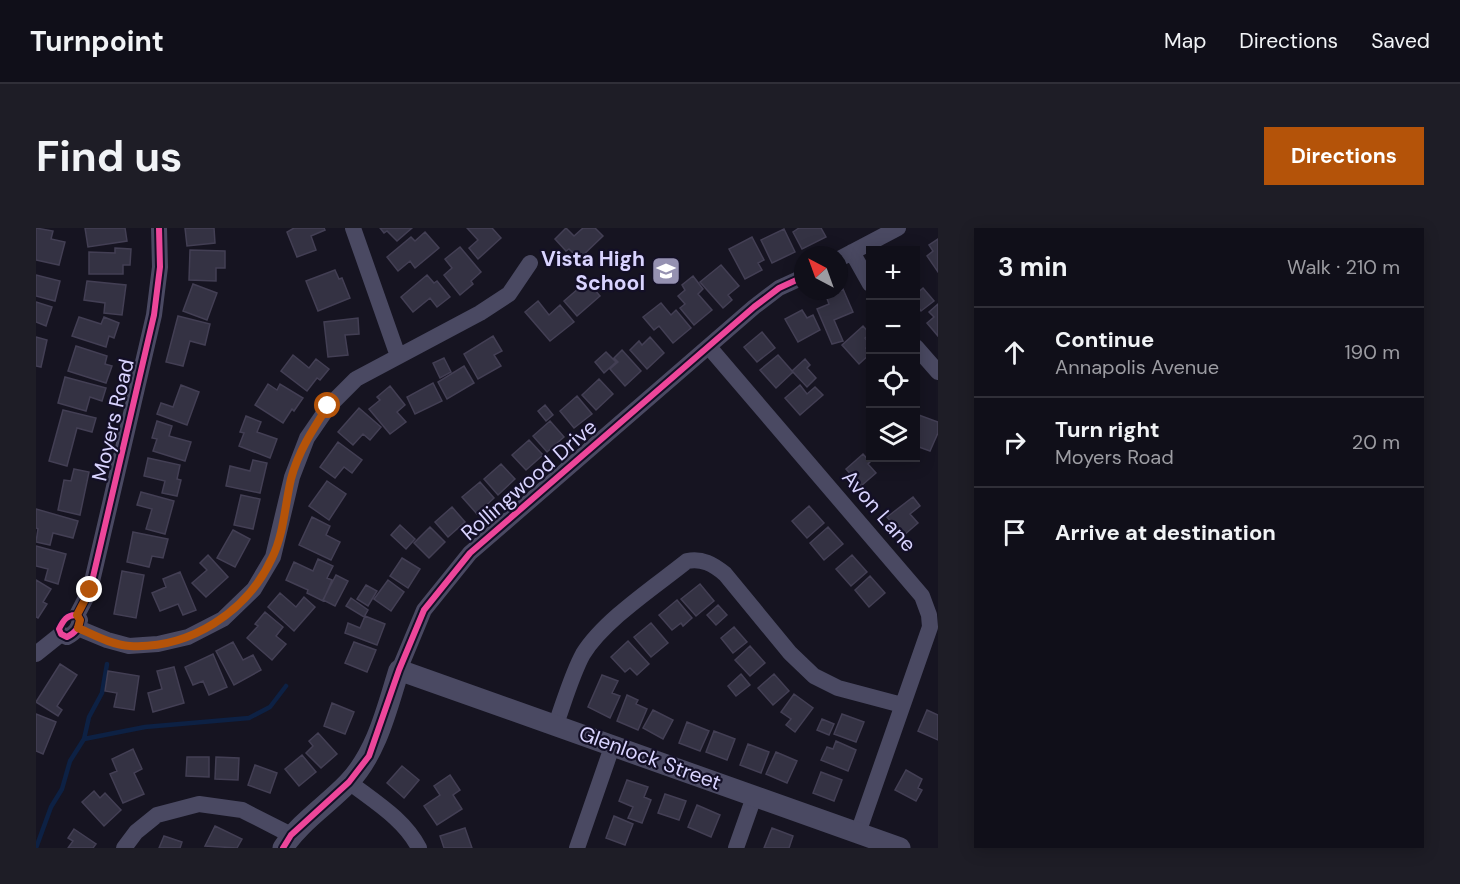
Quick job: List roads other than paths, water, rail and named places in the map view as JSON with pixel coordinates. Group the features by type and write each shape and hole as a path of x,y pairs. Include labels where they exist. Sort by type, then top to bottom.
{"street":[{"name":"Moyers Road","path":"78,621 90,590 154,315 160,267 159,228"},
{"path":"353,228 398,356"},
{"path":"848,255 898,228"},
{"path":"848,258 866,279"},
{"path":"36,654 61,634 67,637 74,634 78,621 107,640 129,646 158,644 188,638 222,619 240,605 254,589 273,557 292,477 307,438 328,406 356,379 480,313 509,294 531,263"},
{"name":"Rollingwood Drive","path":"287,842 349,782 369,756 399,670 424,610 470,553 754,306 779,288 794,281"},
{"name":"Avon Lane","path":"709,347 922,596 929,615 930,627 858,833"},
{"path":"920,352 938,372"},
{"path":"556,724 583,655 593,642 611,622 670,574 687,561 697,559 713,565 724,574 790,653 814,676 838,688 902,705"},
{"name":"Glenlock Street","path":"399,670 614,744 900,848"},
{"path":"577,848 614,744"},
{"path":"349,782 398,819 411,833 419,848"},
{"path":"736,848 753,796"},
{"path":"124,848 136,832 157,815 199,804 242,810 287,842"}],"waterway":[{"path":"36,848 51,807 62,789 70,761 84,739 89,717 102,693 107,664"},
{"path":"84,739 145,727 249,718 270,707 286,686"}],"place":[{"name":"Vista High School","path":"666,271"}]}
